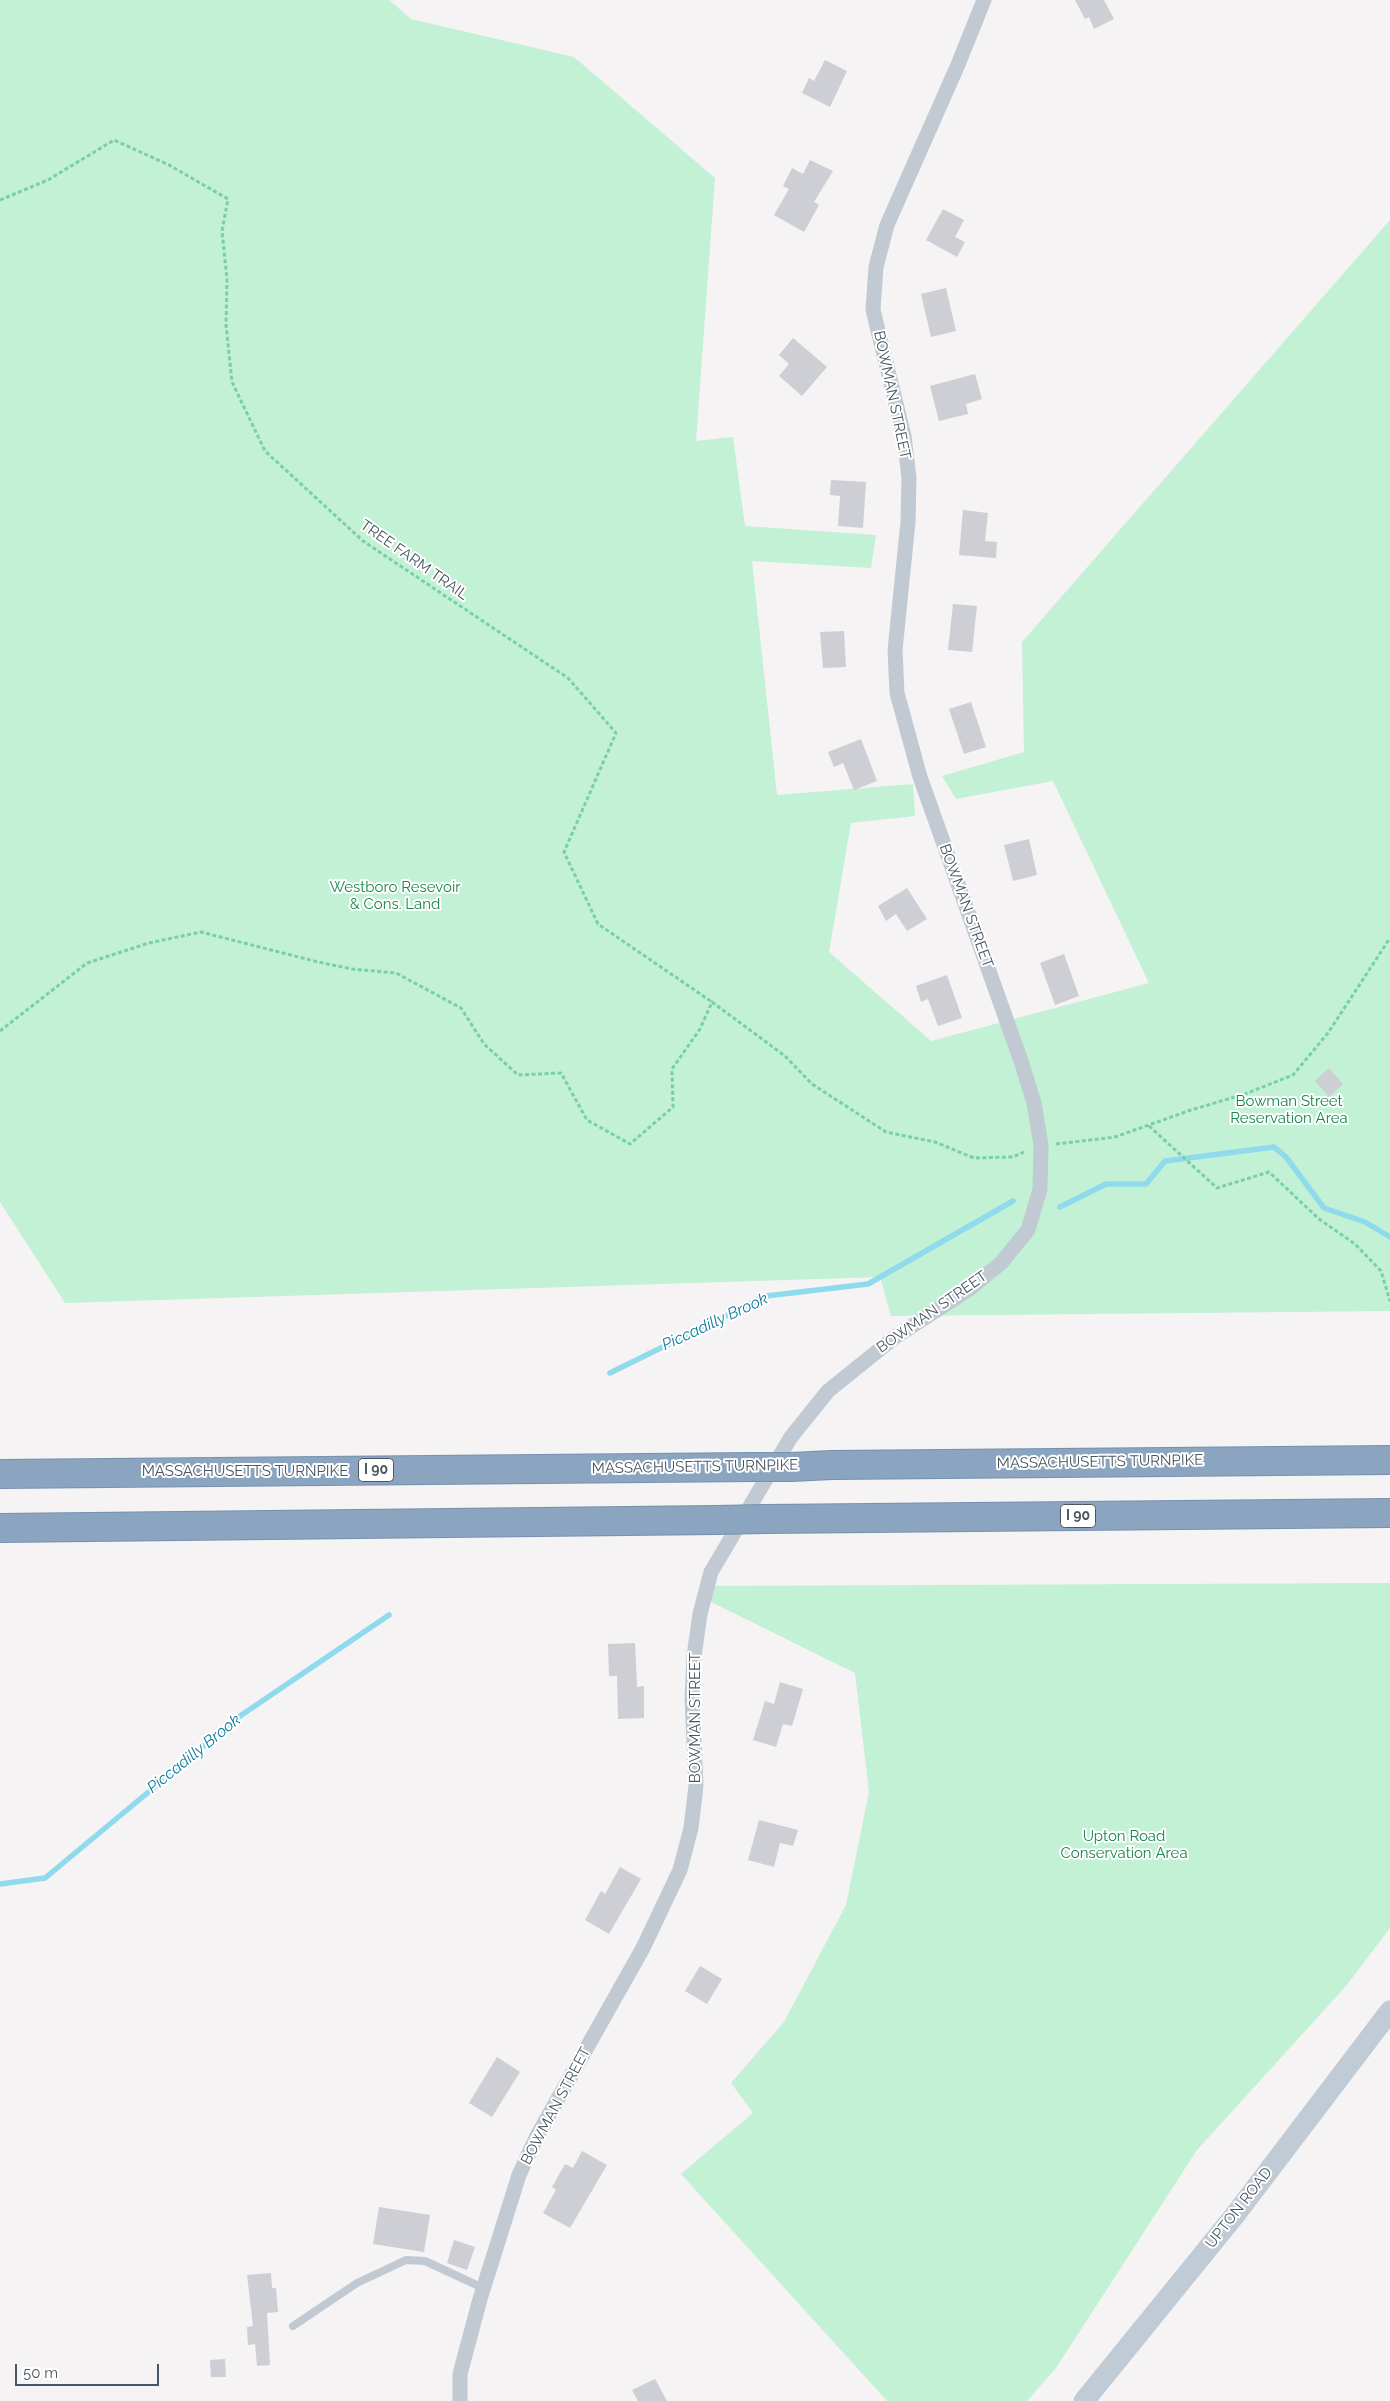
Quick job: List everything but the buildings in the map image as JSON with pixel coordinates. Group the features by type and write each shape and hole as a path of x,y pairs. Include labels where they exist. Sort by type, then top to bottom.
{"highway":[{"name":"MASSACHUSETTS TURNPIKE","path":"0,1474 1390,1460"},
{"name":"I 90","path":"0,1528 1390,1513"}],"main road":[{"name":"UPTON ROAD","path":"1084,2401 1235,2215 1390,2011"}],"street":[{"name":"BOWMAN STREET","path":"460,2401 460,2374 483,2288 519,2175 536,2136 643,1948 680,1870 691,1828 696,1786 692,1699 694,1656 700,1614 711,1572 791,1437 828,1391 895,1337 930,1312 968,1290 1001,1263 1028,1230 1040,1188 1041,1145 1034,1103 920,777 897,694 895,650 908,522 909,478 904,436 874,310 876,267 887,225 964,52 984,0"}],"lane":[{"path":"293,2326 357,2283 406,2260 425,2261 483,2288"}],"path":[{"name":"TREE FARM TRAIL","path":"0,200 48,180 114,140 169,165 228,199 222,231 227,279 226,325 232,382 266,451 363,541 568,678 616,733 564,852 598,924 712,1002"},
{"path":"0,1031 87,963 149,943 201,932 318,962 352,968 396,972 461,1008 484,1044 518,1075 562,1073 587,1120 630,1144 673,1107 672,1069 700,1029 712,1002 785,1056 812,1084 886,1132 935,1142 974,1158 1013,1157 1041,1145 1115,1137 1244,1094 1293,1075 1328,1033 1390,938"},
{"path":"1148,1125 1217,1188 1269,1172 1319,1219 1355,1244 1382,1270 1390,1301"}],"green space":[{"name":"Westboro Resevoir & Cons. Land","path":"0,0 389,0 411,19 574,57 715,178 696,441 733,437 745,526 876,535 871,568 752,561 777,795 913,784 915,816 851,823 829,952 931,1041 1149,983 1053,781 956,799 942,776 1024,752 1022,642 1390,220 1390,1311 891,1316 880,1277 65,1303 0,1202"},
{"name":"Upton Road Conservation Area","path":"1390,1583 1390,1928 1346,1986 1197,2150 1056,2368 1027,2401 887,2401 681,2174 753,2113 731,2083 784,2022 846,1905 869,1792 855,1673 707,1600 707,1586"}],"waterway":[{"name":"Piccadilly Brook","path":"1060,1207 1106,1184 1146,1184 1165,1161 1274,1147 1286,1157 1324,1208 1365,1222 1390,1237"},
{"name":"Piccadilly Brook","path":"610,1373 766,1296 868,1284 1013,1201"},
{"name":"Piccadilly Brook","path":"0,1884 45,1878 240,1716 389,1615"}],"park label":[{"name":"Bowman Street Reservation Area","path":"1289,1110"}]}
